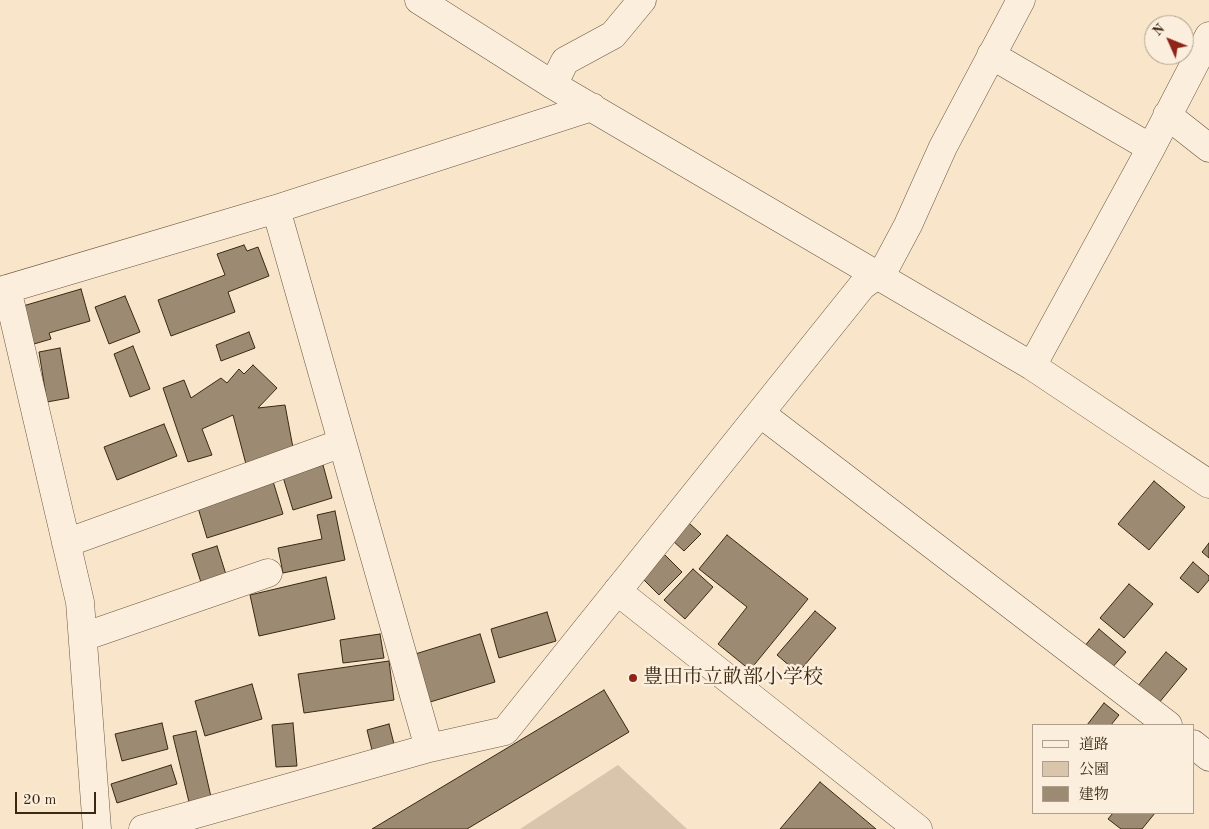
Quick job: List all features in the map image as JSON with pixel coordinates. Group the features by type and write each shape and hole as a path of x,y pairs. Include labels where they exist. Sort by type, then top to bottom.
{"street":[{"path":"419,0 553,85 1032,366 1209,484"},
{"path":"553,85 564,61 613,35 642,0"},
{"path":"143,829 429,748 505,731 862,286 884,270 904,232 943,147 1021,0"},
{"path":"1032,366 1151,148 1209,36"},
{"path":"991,55 1151,148"},
{"path":"97,829 80,602 3,290 276,209 592,107"},
{"path":"1167,115 1209,148"},
{"path":"276,209 429,748"},
{"path":"760,413 1167,724"},
{"path":"66,543 342,442"},
{"path":"83,637 268,573"},
{"path":"617,591 918,829"},
{"path":"1194,745 1209,757"}],"green space":[{"path":"618,765 687,829 520,829"}],"building":[{"path":"244,245 247,251 258,247 269,276 228,292 235,312 171,336 158,300 225,275 217,254"},
{"path":"81,289 90,321 49,333 51,339 34,344 23,306"},
{"path":"125,296 140,332 109,344 95,307"},
{"path":"249,332 255,348 221,361 216,345"},
{"path":"133,346 150,389 130,397 114,354"},
{"path":"60,348 69,398 47,402 39,352"},
{"path":"253,365 277,388 258,408 285,405 294,453 247,468 233,415 202,429 212,455 188,462 163,388 184,380 191,398 221,378 227,383 239,369 244,374"},
{"path":"164,424 177,456 117,480 104,447"},
{"path":"323,465 332,498 293,510 283,477"},
{"path":"272,478 283,514 207,538 196,501"},
{"path":"1154,481 1185,507 1149,550 1118,524"},
{"path":"335,511 345,560 283,573 278,548 322,539 317,515"},
{"path":"689,523 701,534 684,551 672,540"},
{"path":"727,535 808,599 750,670 718,644 747,607 699,569"},
{"path":"1209,543 1209,558 1202,552"},
{"path":"217,546 229,584 204,592 192,554"},
{"path":"662,552 682,572 659,595 639,575"},
{"path":"1193,562 1209,576 1209,580 1198,593 1180,578"},
{"path":"693,569 713,587 685,619 664,600"},
{"path":"326,577 335,619 259,636 250,595"},
{"path":"1129,584 1153,604 1124,638 1100,618"},
{"path":"815,611 836,628 798,673 777,655"},
{"path":"547,612 556,641 499,658 491,629"},
{"path":"1099,629 1126,652 1110,670 1083,648"},
{"path":"380,634 384,658 343,663 340,640"},
{"path":"480,634 495,682 427,703 412,655"},
{"path":"1166,652 1187,669 1158,704 1137,687"},
{"path":"389,661 394,700 304,713 298,674"},
{"path":"252,684 262,719 205,736 195,701"},
{"path":"604,690 629,732 467,829 372,829"},
{"path":"1104,703 1119,715 1112,724 1088,724"},
{"path":"162,723 168,749 122,761 115,734"},
{"path":"293,723 297,766 276,767 272,725"},
{"path":"389,724 394,744 372,750 367,730"},
{"path":"196,731 211,797 189,802 173,736"},
{"path":"171,765 177,784 117,803 111,784"},
{"path":"820,782 876,829 780,829"},
{"path":"1112,814 1154,814 1142,829 1121,829 1108,819"}],"place":[{"name":"豊田市立畝部小学校","path":"633,678"}]}
